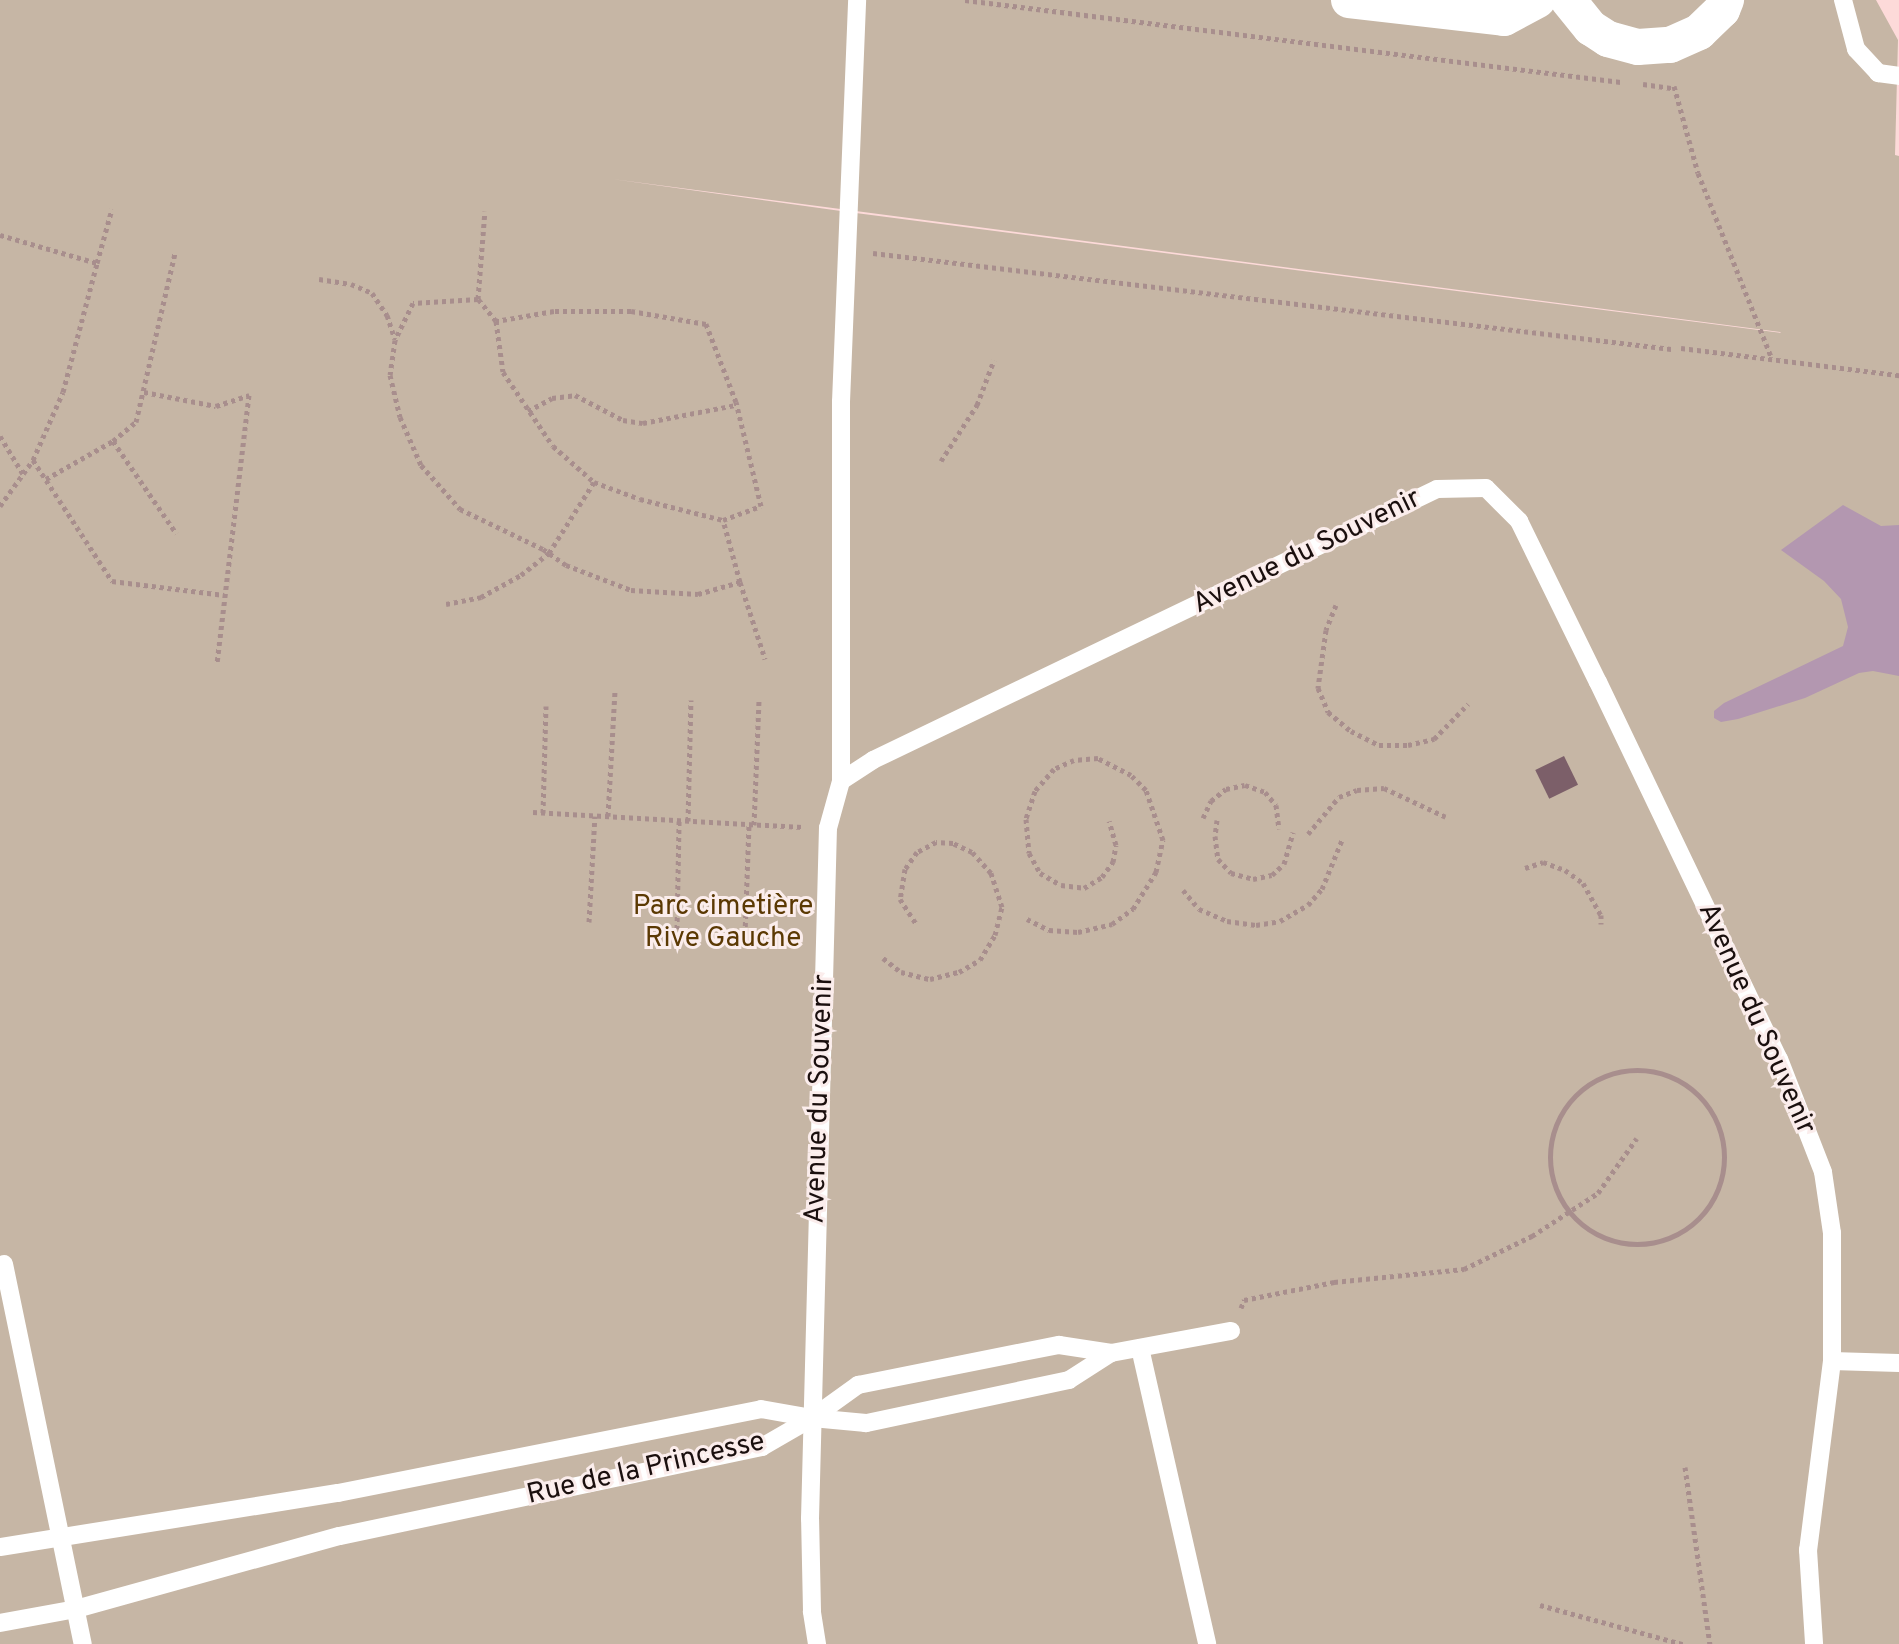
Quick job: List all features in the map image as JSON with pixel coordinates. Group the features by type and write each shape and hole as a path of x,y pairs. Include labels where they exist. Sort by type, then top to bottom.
{"street":[{"path":"1349,0 1504,18 1538,0"},
{"path":"1568,0 1591,28 1608,39 1638,47 1670,45 1699,32 1722,10 1726,0"}],"lane":[{"path":"841,781 841,402 857,0"},
{"path":"1843,0 1856,49 1878,73 1899,76"},
{"name":"Avenue du Souvenir","path":"817,1644 811,1595 812,1418 828,828 841,781 873,760 1437,489 1486,488 1519,521 1784,1073 1823,1172 1832,1233 1832,1361 1808,1550 1814,1644"},
{"path":"4,1264 83,1644"},
{"path":"812,1418 858,1385 1059,1345 1111,1353 1231,1331"},
{"path":"1140,1348 1207,1644"},
{"path":"812,1418 866,1423 1069,1380 1111,1353"},
{"path":"1832,1361 1899,1363"},
{"name":"Rue de la Princesse","path":"0,1547 338,1493 761,1409 812,1418"},
{"name":"Rue de la Princesse","path":"0,1623 76,1609 339,1536 762,1447 812,1418"}],"path":[{"path":"965,0 1626,82"},
{"path":"1642,84 1673,88 1698,173 1772,359"},
{"path":"0,506 33,460 63,392 112,209"},
{"path":"485,211 478,299 496,321 503,372 553,446 594,482 640,499 723,520 761,506 736,405 706,324 631,311 554,311 496,321"},
{"path":"0,235 97,263"},
{"path":"847,250 1671,349"},
{"path":"46,479 113,441 136,422 175,253"},
{"path":"319,279 351,284 372,293 387,315 395,340"},
{"path":"478,299 413,303 395,340 390,375 400,417 421,465 460,509 549,553 566,565 631,590 698,594 740,582"},
{"path":"1681,348 1899,375"},
{"path":"941,461 977,405 994,360"},
{"path":"144,392 216,406 249,395 217,663"},
{"path":"528,411 552,398 575,395 623,420 643,423 736,405"},
{"path":"0,436 23,474"},
{"path":"113,441 176,533"},
{"path":"33,460 112,581 224,595"},
{"path":"446,604 481,597 521,575 549,553 594,482"},
{"path":"723,520 765,659"},
{"path":"1336,605 1326,630 1318,688 1328,712 1351,731 1379,745 1408,745 1434,739 1468,704"},
{"path":"608,816 615,692"},
{"path":"745,934 759,699"},
{"path":"688,821 691,700"},
{"path":"543,813 546,706"},
{"path":"1027,919 1049,930 1078,932 1112,924 1133,909 1156,872 1163,840 1146,790 1131,775 1098,758 1074,760 1054,769 1035,791 1026,819 1029,853 1040,873 1061,885 1084,888 1102,877 1113,862 1116,845 1109,821"},
{"path":"1203,818 1211,801 1226,789 1245,785 1265,792 1276,805 1279,829"},
{"path":"1308,834 1339,797 1357,790 1384,788 1446,817"},
{"path":"533,812 828,828"},
{"path":"589,922 595,815"},
{"path":"1217,820 1215,836 1218,859 1231,873 1253,879 1272,875 1284,864 1293,832"},
{"path":"677,929 679,821"},
{"path":"1183,890 1199,909 1227,921 1256,925 1280,921 1308,905 1322,889 1342,840"},
{"path":"883,958 901,972 930,979 959,972 980,960 995,935 1002,907 991,873 972,852 953,843 936,842 917,852 905,869 900,899 916,924"},
{"path":"1525,868 1543,862 1565,870 1583,883 1601,915 1601,924"},
{"path":"1655,1070 1688,1084 1713,1112 1724,1143 1723,1175 1710,1206 1688,1229 1657,1242 1625,1244 1594,1233 1569,1212 1556,1190 1550,1165 1552,1139 1560,1115 1584,1087 1618,1071 1655,1070"},
{"path":"1231,1331 1244,1300 1334,1282 1464,1269 1532,1236 1598,1193 1637,1138"},
{"path":"1685,1467 1710,1644"},
{"path":"1540,1605 1683,1644"}],"green space":[{"name":"Parc cimetière Rive Gauche","path":"0,0 1876,0 1898,40 1895,155 1899,156 1899,1644 0,1644","holes":["612,179 1780,332 848,212"]}],"shaded area":[{"path":"1843,505 1881,526 1899,525 1899,676 1873,671 1859,673 1805,698 1738,719 1721,722 1714,718 1714,711 1724,703 1843,646 1848,627 1841,599 1824,581 1781,550"}],"building":[{"path":"1564,756 1578,785 1549,799 1535,770"}]}
